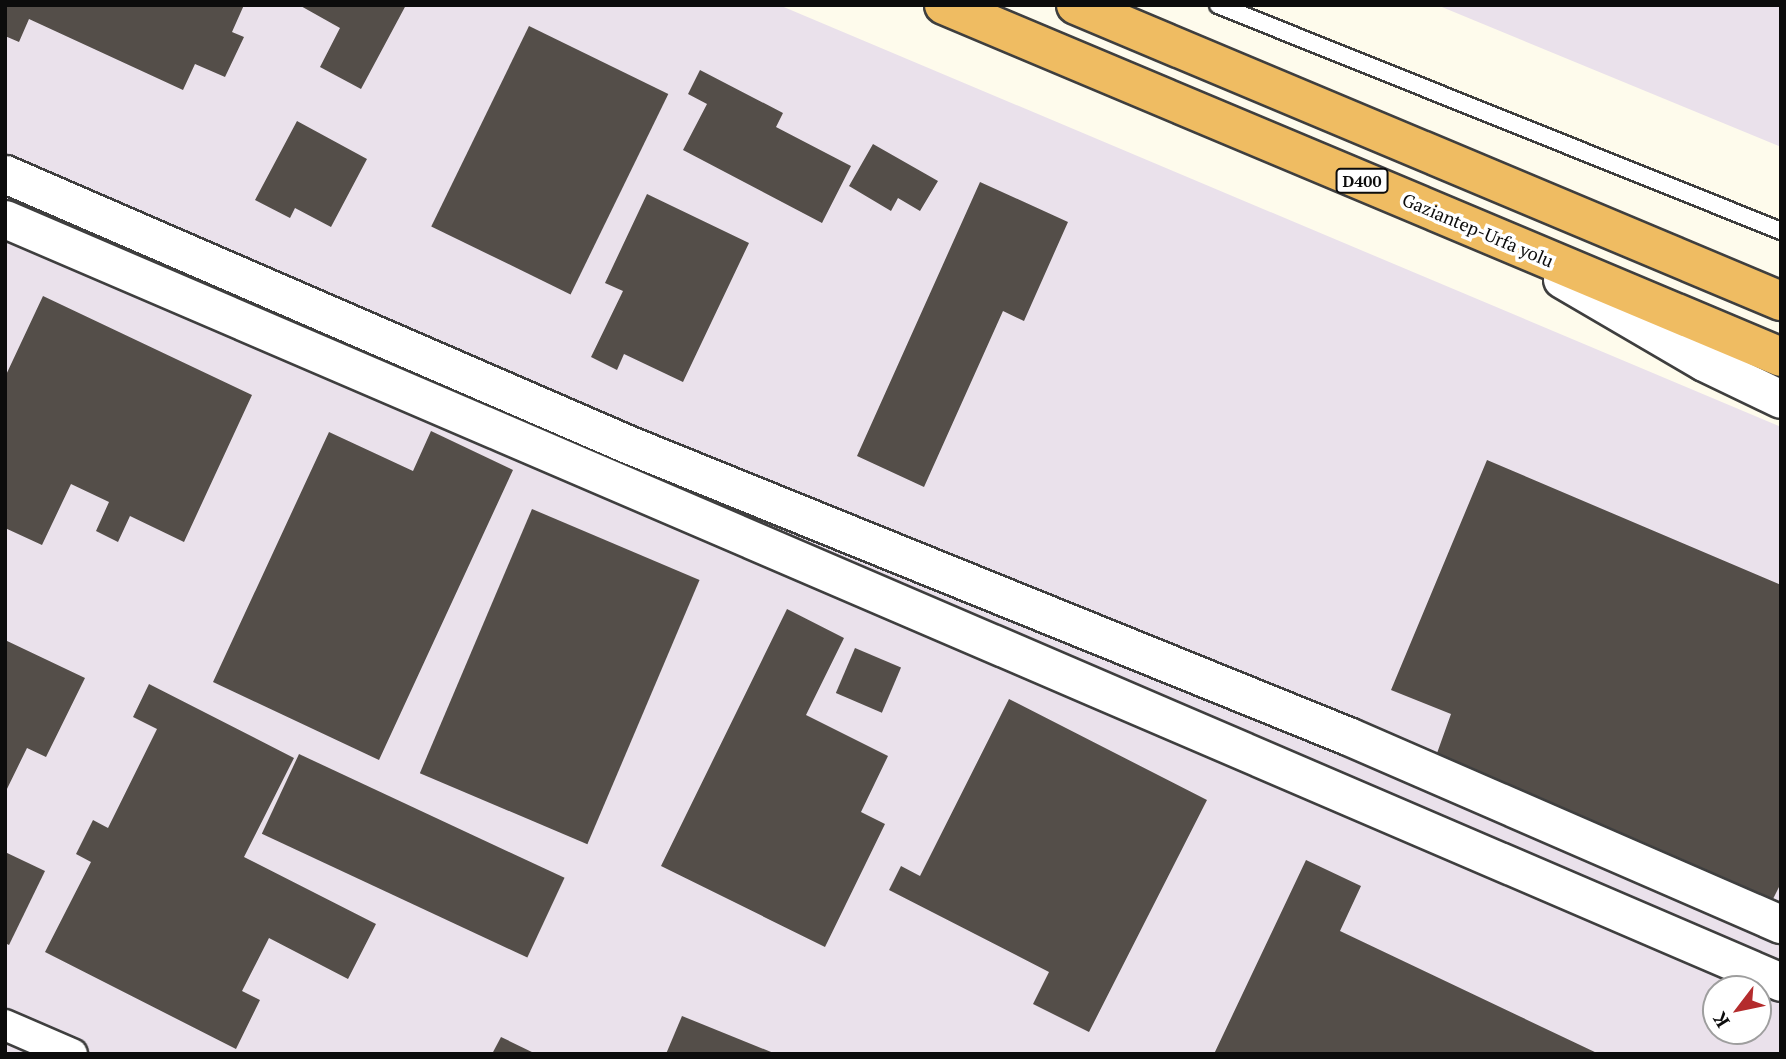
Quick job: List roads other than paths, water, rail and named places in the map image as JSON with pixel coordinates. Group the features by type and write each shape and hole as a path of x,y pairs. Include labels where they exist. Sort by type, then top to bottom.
{"highway":[{"name":"Gaziantep-Urfa yolu","path":"944,5 1781,357"},
{"path":"1076,5 1776,298"}],"street":[{"path":"5,174 627,444 1348,736 1781,924"},
{"path":"5,219 1781,982"},
{"path":"1479,231 1704,362 1781,399"},
{"path":"5,1025 72,1054"}],"lane":[{"path":"1219,5 1781,231"}]}
